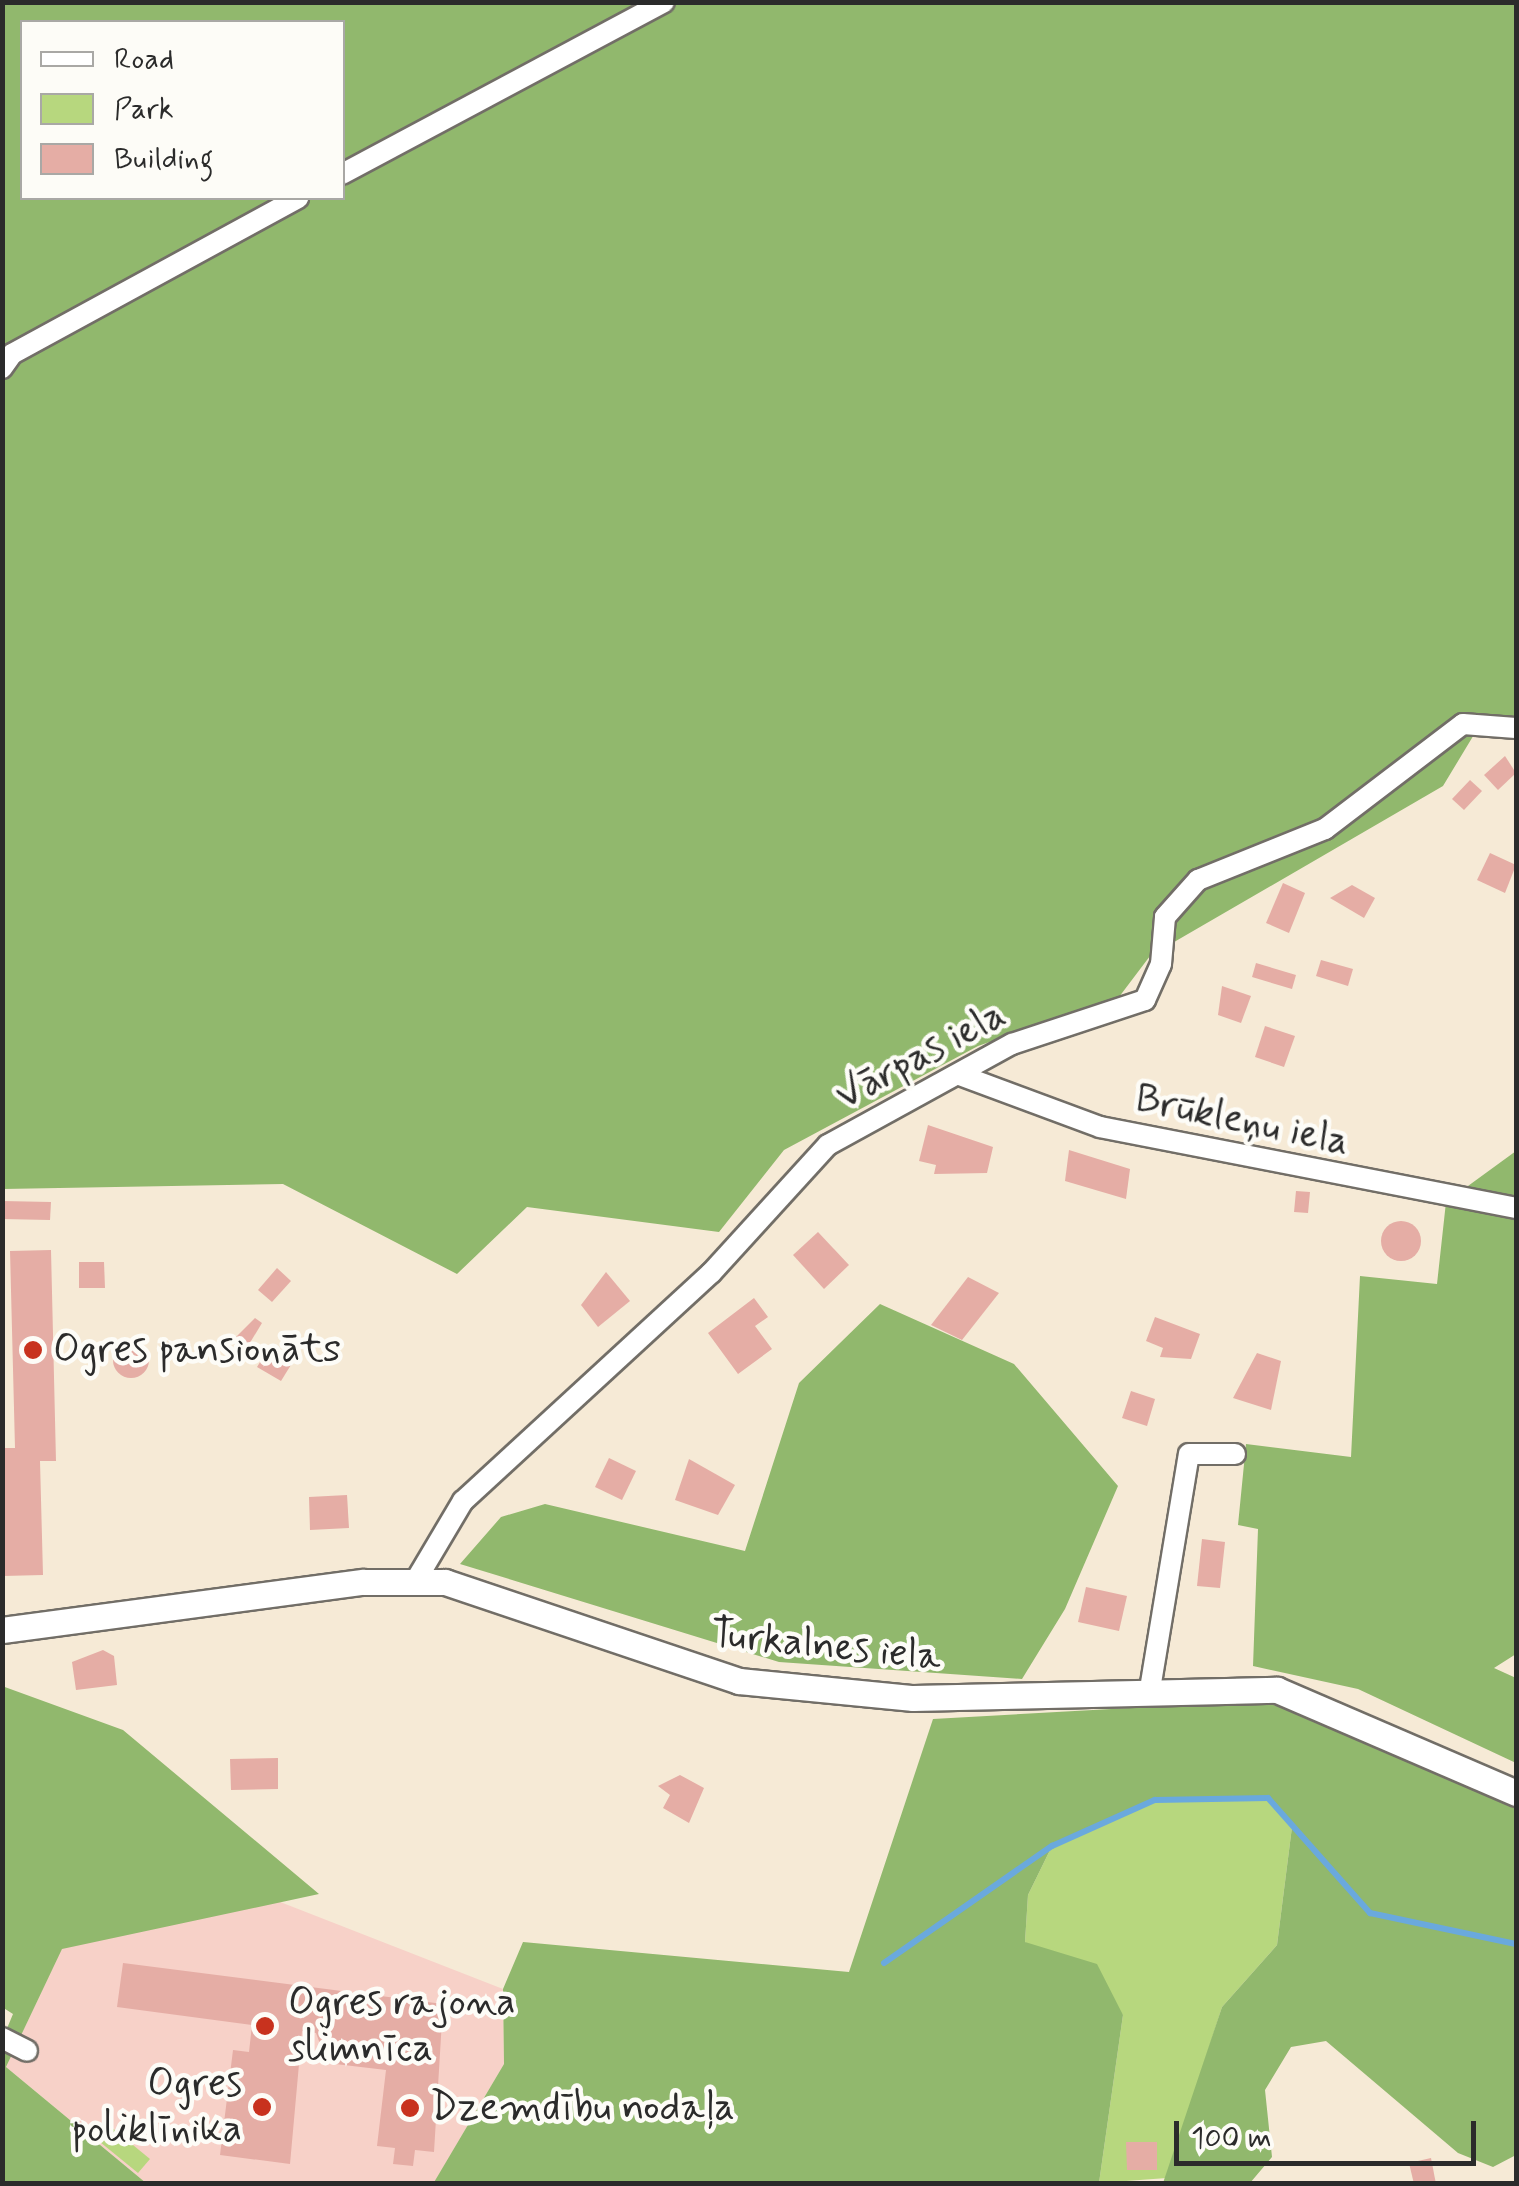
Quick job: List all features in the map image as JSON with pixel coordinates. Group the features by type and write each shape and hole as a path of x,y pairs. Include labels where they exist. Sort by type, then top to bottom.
{"main road":[{"name":"Turkalnes iela","path":"2,1630 416,1580 493,1596 739,1682 913,1698 1150,1688 1277,1690 1516,1792"}],"street":[{"path":"345,172 664,2"},
{"path":"2,368 56,328 294,200"},
{"name":"Vārpas iela","path":"416,1580 464,1502 712,1274 828,1145 1012,1044 1144,1000 1161,964 1165,917 1206,874 1325,829 1462,724 1516,728"},
{"name":"Brūkleņu iela","path":"960,1075 1100,1128 1516,1208"},
{"path":"1150,1688 1188,1454 1235,1454"},
{"path":"2,2038 27,2051"}],"shaded area":[{"name":"Ogres rajona slimnīca","path":"96,1830 503,1989 504,2064 434,2183 146,2183 6,2067 62,1948"}],"green space":[{"path":"2,3 1516,3 1516,739 1481,723 1443,786 1150,956 1119,997 978,1046 784,1150 719,1232 527,1207 457,1274 283,1184 3,1189"},
{"path":"1516,1151 1516,1654 1494,1668 1516,1678 1516,1763 1358,1689 1253,1666 1258,1529 1238,1525 1246,1444 1351,1457 1360,1276 1437,1284 1446,1202"},
{"path":"880,1304 1014,1364 1118,1486 1065,1609 1022,1679 779,1662 460,1564 501,1517 545,1504 745,1551 799,1383"},
{"path":"2,1686 123,1730 319,1894 62,1949 6,2067 146,2183 3,2183 3,2038 13,2014 2,2007"},
{"path":"1256,1701 1349,1722 1516,1798 1516,2155 1493,2167 1458,2153 1326,2041 1291,2047 1265,2090 1272,2157 1250,2183 1163,2183 1222,2007 1277,1945 1292,1827 1268,1798 1155,1800 1052,1846 1028,1895 1025,1942 1097,1964 1123,2015 1099,2183 433,2184 504,2064 503,1989 523,1942 849,1972 933,1719"},
{"path":"1268,1798 1292,1827 1277,1945 1222,2007 1167,2178 1099,2183 1123,2015 1025,1942 1028,1895 1052,1846 1155,1800"},
{"path":"111,2127 150,2159 138,2173 100,2142"}],"building":[{"path":"1505,756 1516,773 1498,790 1484,775"},
{"path":"1470,780 1482,791 1464,810 1452,799"},
{"path":"1490,853 1516,865 1505,893 1477,880"},
{"path":"1283,883 1305,893 1289,933 1266,923"},
{"path":"1352,885 1375,898 1364,918 1330,898"},
{"path":"1321,960 1353,969 1348,986 1316,976"},
{"path":"1256,963 1296,975 1292,989 1252,977"},
{"path":"1222,986 1251,996 1241,1023 1218,1015"},
{"path":"1265,1026 1295,1036 1284,1067 1255,1057"},
{"path":"928,1125 993,1147 987,1173 934,1174 936,1165 919,1161"},
{"path":"1069,1150 1130,1169 1126,1199 1065,1181"},
{"path":"1296,1191 1310,1192 1308,1213 1294,1212"},
{"path":"2,1201 51,1202 50,1220 2,1219"},
{"path":"1401,1221 1415,1227 1421,1241 1415,1255 1401,1261 1387,1255 1381,1241 1387,1227"},
{"path":"818,1232 849,1265 824,1289 793,1255"},
{"name":"Ogres pansionāts","path":"51,1250 56,1461 40,1461 43,1575 3,1576 2,1448 15,1448 10,1251"},
{"path":"79,1262 104,1262 105,1288 79,1288"},
{"path":"277,1268 291,1281 272,1302 258,1290"},
{"path":"606,1272 630,1301 598,1327 581,1305"},
{"path":"968,1277 999,1293 962,1340 931,1325"},
{"path":"754,1298 768,1317 755,1326 772,1349 738,1374 708,1333"},
{"path":"1155,1317 1200,1334 1191,1359 1160,1357 1163,1348 1146,1341"},
{"path":"255,1318 262,1323 248,1346 235,1338"},
{"path":"131,1342 144,1347 149,1360 144,1373 131,1378 118,1373 113,1360 118,1347"},
{"path":"270,1346 294,1360 281,1381 257,1367"},
{"path":"1257,1353 1281,1361 1271,1410 1233,1398"},
{"path":"1131,1391 1155,1399 1147,1426 1122,1418"},
{"path":"609,1458 636,1471 622,1500 595,1487"},
{"path":"689,1459 735,1485 718,1515 675,1500"},
{"path":"347,1495 349,1528 310,1530 309,1497"},
{"path":"1202,1539 1225,1542 1220,1588 1197,1586"},
{"path":"1086,1587 1127,1596 1119,1631 1078,1622"},
{"path":"103,1650 114,1656 117,1685 76,1690 72,1662"},
{"path":"278,1758 278,1789 231,1790 230,1759"},
{"path":"680,1775 704,1788 689,1823 663,1808 670,1795 658,1786"},
{"path":"123,1963 443,2004 434,2152 415,2150 413,2166 393,2164 395,2148 377,2146 386,2070 327,2063 316,2033 302,2031 290,2164 220,2155 233,2050 249,2052 252,2025 117,2007"},
{"path":"1126,2142 1157,2142 1157,2170 1127,2170"},
{"path":"1431,2158 1436,2184 1414,2184 1409,2163"}],"waterway":[{"path":"884,1963 1052,1846 1155,1800 1268,1798 1370,1913 1516,1944"}],"place":[{"name":"Ogres pansionāts","path":"33,1350"},
{"name":"Ogres rajona slimnīca","path":"265,2026"},
{"name":"Ogres poliklīnika","path":"262,2107"},
{"name":"Dzemdību nodaļa","path":"410,2108"}]}
